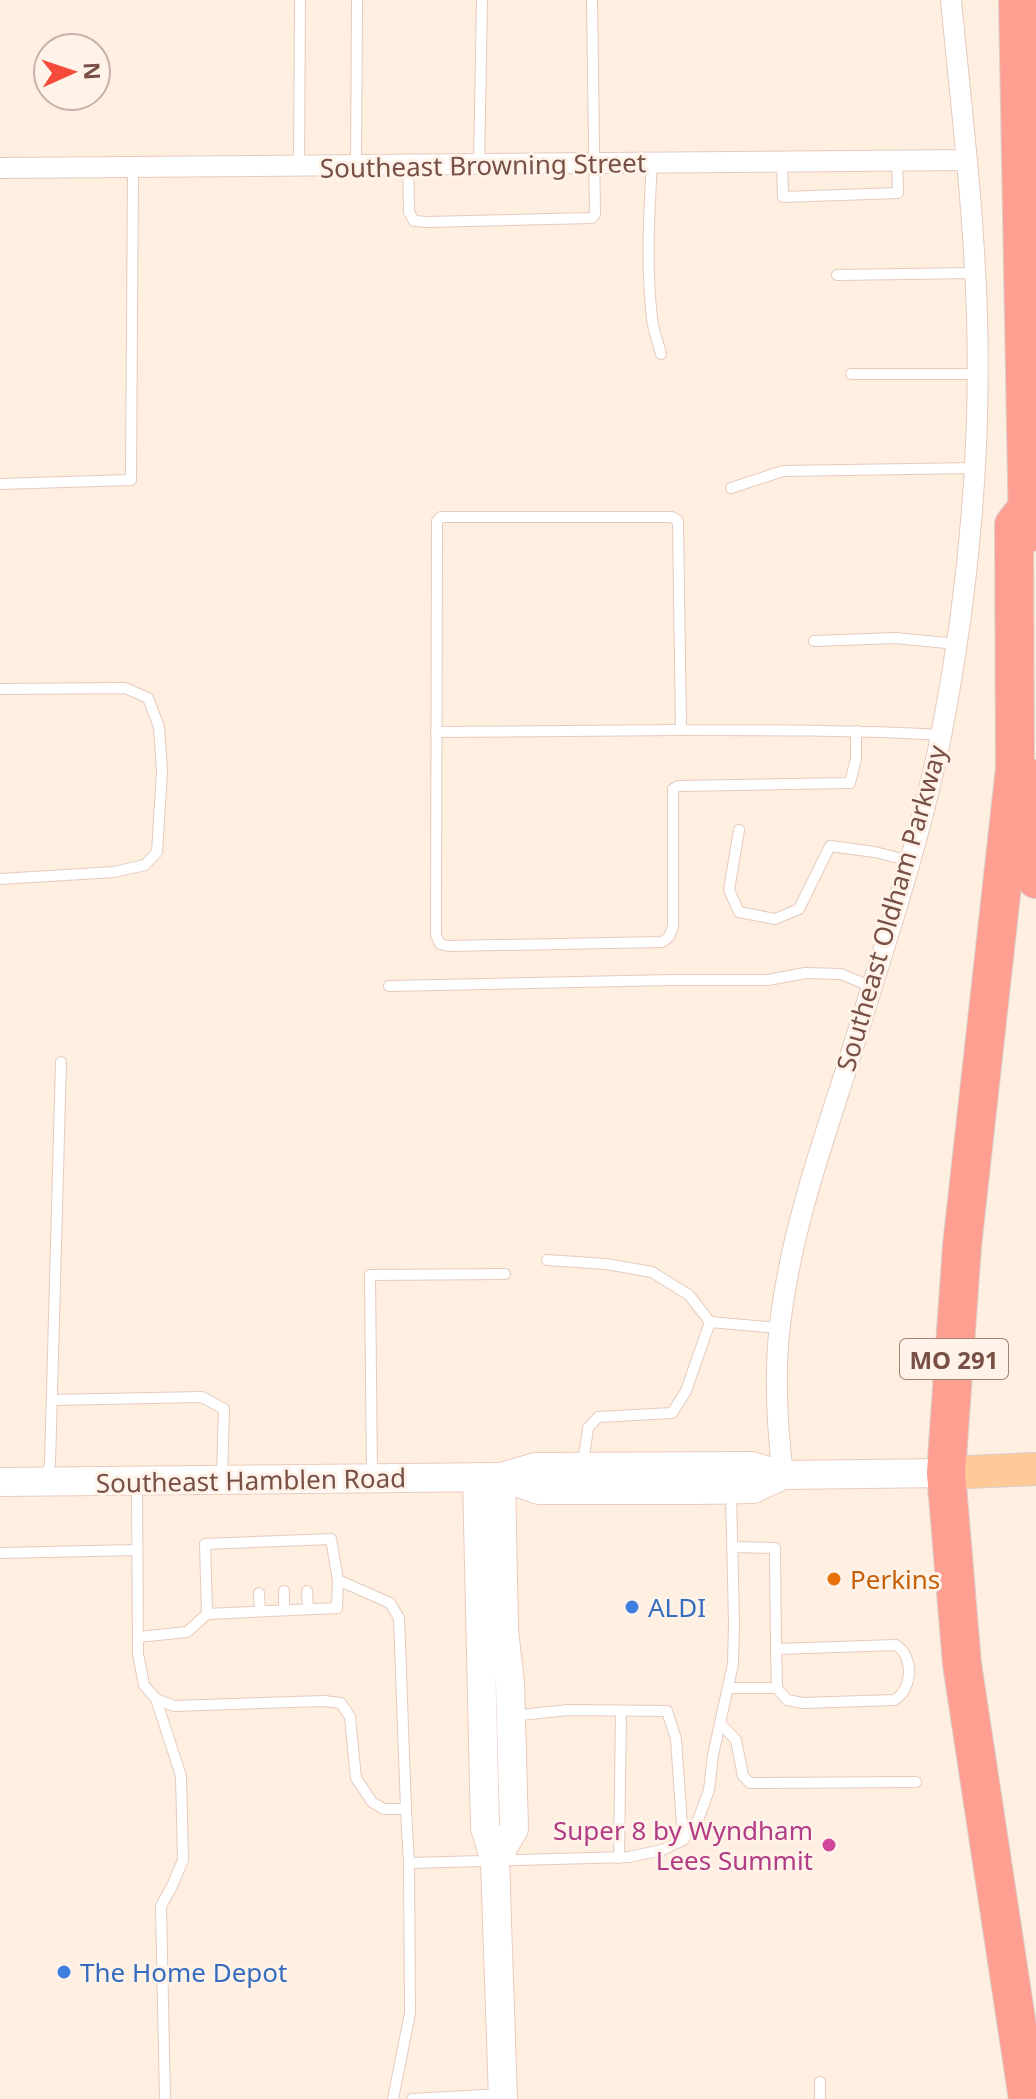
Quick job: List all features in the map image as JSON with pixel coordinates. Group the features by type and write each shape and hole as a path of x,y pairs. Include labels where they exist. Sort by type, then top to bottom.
{"highway":[{"path":"1018,0 1036,879"},
{"name":"MO 291","path":"946,1473 962,1246 1015,768 1014,525 1027,508"},
{"path":"946,1473 962,1664 1028,2099"}],"main road":[{"name":"Southeast Hamblen Road","path":"0,1482 489,1477 536,1467 751,1466 783,1475 946,1473"},
{"path":"946,1473 1022,1469"},
{"name":"Southeast Hamblen Road","path":"489,1477 539,1490 731,1490 753,1489 783,1475"},
{"path":"489,1477 510,1683 514,1829 495,1861"},
{"path":"489,1477 485,1828 495,1861 503,2096"}],"street":[{"name":"Southeast Oldham Parkway","path":"783,1475 777,1362 787,1276 806,1197 910,861 941,735 957,644 970,528 977,374 975,273 951,0"},
{"name":"Southeast Browning Street","path":"0,168 966,160"}],"lane":[{"path":"299,167 300,0"},
{"path":"356,166 357,0"},
{"path":"479,165 482,0"},
{"path":"408,165 411,217 414,221 589,219 595,214 592,0"},
{"path":"782,161 783,197 898,193 897,160"},
{"path":"652,163 648,259 652,321 661,354"},
{"path":"0,484 131,480 133,168"},
{"path":"837,275 975,273"},
{"path":"851,374 977,374"},
{"path":"731,488 783,471 974,468"},
{"path":"681,730 678,521 672,517 441,517 437,521 435,538 436,935 440,944 662,942 669,937 673,926 673,789 678,786 850,783 856,754 856,731"},
{"path":"814,641 895,638 957,644"},
{"path":"0,689 125,688 148,698 159,727 162,771 157,852 145,865 114,872 0,879"},
{"path":"436,732 856,731 941,735"},
{"path":"739,830 729,890 739,912 775,919 799,909 830,846 910,861"},
{"path":"389,986 768,980 805,973 841,974 872,987"},
{"path":"46,1483 50,1464 61,1062"},
{"path":"547,1260 606,1264 652,1272 689,1295 710,1322 779,1328"},
{"path":"372,1478 370,1275 505,1274"},
{"path":"582,1467 588,1428 598,1417 672,1413 686,1391 710,1322"},
{"path":"52,1400 202,1397 224,1409 221,1480"},
{"path":"137,1481 138,1654 144,1685 156,1699 181,1776 183,1860 161,1906 165,2099"},
{"path":"409,1863 619,1858 662,1850 683,1840 698,1820 709,1790 713,1755 733,1664 731,1490"},
{"path":"138,1637 187,1632 207,1614 337,1608 338,1580 331,1539 284,1546 205,1544 207,1614"},
{"path":"732,1547 775,1548 776,1649 777,1688 787,1700 803,1703 894,1700 902,1696 908,1685 908,1658 903,1649 896,1645 776,1649"},
{"path":"0,1553 137,1550"},
{"path":"338,1580 390,1603 399,1618 409,1863 410,2013 393,2099"},
{"path":"284,1591 284,1610"},
{"path":"307,1591 308,1609"},
{"path":"259,1593 260,1611"},
{"path":"728,1688 777,1688"},
{"path":"156,1699 174,1706 341,1703 350,1717 356,1778 372,1802 384,1809 406,1809"},
{"path":"511,1716 568,1710 667,1711 676,1739 683,1840"},
{"path":"619,1858 621,1711"},
{"path":"720,1723 736,1740 743,1776 750,1783 916,1782"},
{"path":"820,2082 820,2099"},
{"path":"412,2099 503,2096"}],"place":[{"name":"Perkins","path":"834,1579"},
{"name":"ALDI","path":"632,1607"},
{"name":"Super 8 by Wyndham Lees Summit","path":"829,1845"},
{"name":"The Home Depot","path":"64,1972"}]}
